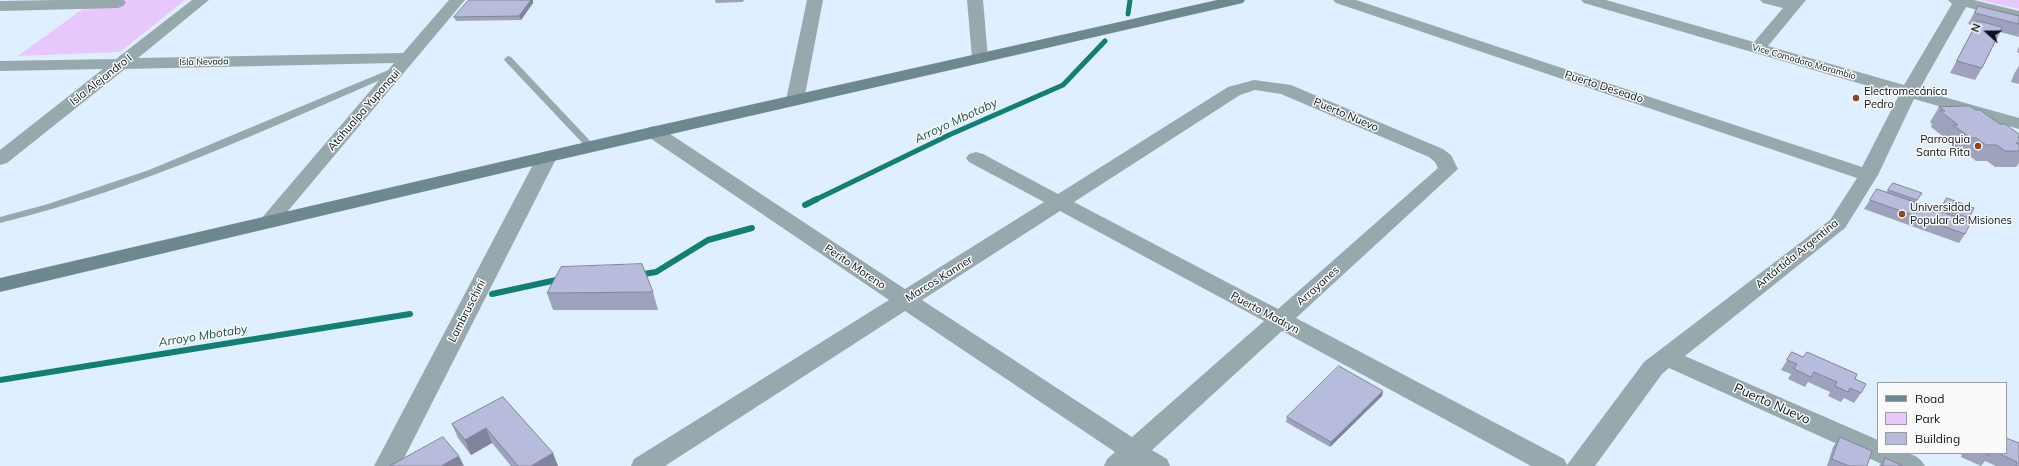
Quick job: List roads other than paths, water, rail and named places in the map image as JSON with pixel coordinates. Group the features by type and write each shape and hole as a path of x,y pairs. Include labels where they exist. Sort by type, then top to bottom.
{"street":[{"name":"Isla Alejandro I","path":"0,159 201,0"},
{"name":"Atahualpa Yupanqui","path":"270,220 457,0"},
{"path":"795,100 815,0"},
{"path":"976,0 980,58"},
{"path":"0,285 270,220 980,58 1168,17 1237,0"},
{"name":"Puerto Deseado","path":"1341,0 1868,175"},
{"name":"Vice Comodoro Marambio","path":"1590,0 2019,124"},
{"path":"1768,0 1795,3"},
{"path":"1960,0 2019,16"},
{"name":"Antártida Argentina","path":"1580,466 1653,368 1838,224 1868,175 1909,92 1960,0"},
{"path":"0,6 118,3"},
{"path":"1757,49 1795,3"},
{"name":"Isla Nevada","path":"0,66 404,63"},
{"name":"Puerto Nuevo","path":"1234,90 1254,85 1285,89 1436,153 1444,159 1448,169"},
{"name":"Marcos Kanner","path":"644,466 1059,203 1234,90"},
{"name":"Perito Moreno","path":"654,132 1157,466"},
{"name":"Lambruschini","path":"387,466 546,157"},
{"name":"Puerto Madryn","path":"976,158 1554,466"},
{"name":"Arrayanes","path":"1117,466 1448,169"},
{"name":"Puerto Nuevo","path":"1666,358 1877,451"},
{"path":"1884,454 1912,466"}],"lane":[{"path":"508,59 591,147"},
{"path":"0,220 101,193 162,170 404,63"}],"waterway":[{"name":"Arroyo Mbotaby","path":"1128,14 1130,0"},
{"name":"Arroyo Mbotaby","path":"815,200 949,135 1063,85 1105,41"},
{"name":"Arroyo Mbotaby","path":"805,205 815,200"},
{"name":"Arroyo Mbotaby","path":"638,275 656,272 708,240 752,228"},
{"name":"Arroyo Mbotaby","path":"492,294 561,279"},
{"name":"Arroyo Mbotaby","path":"0,380 410,314"}],"place":[{"name":"Electromecánica Pedro","path":"1856,98"},
{"name":"Parroquia Santa Rita","path":"1978,146"},
{"name":"Universidad Popular de Misiones","path":"1902,214"}]}
